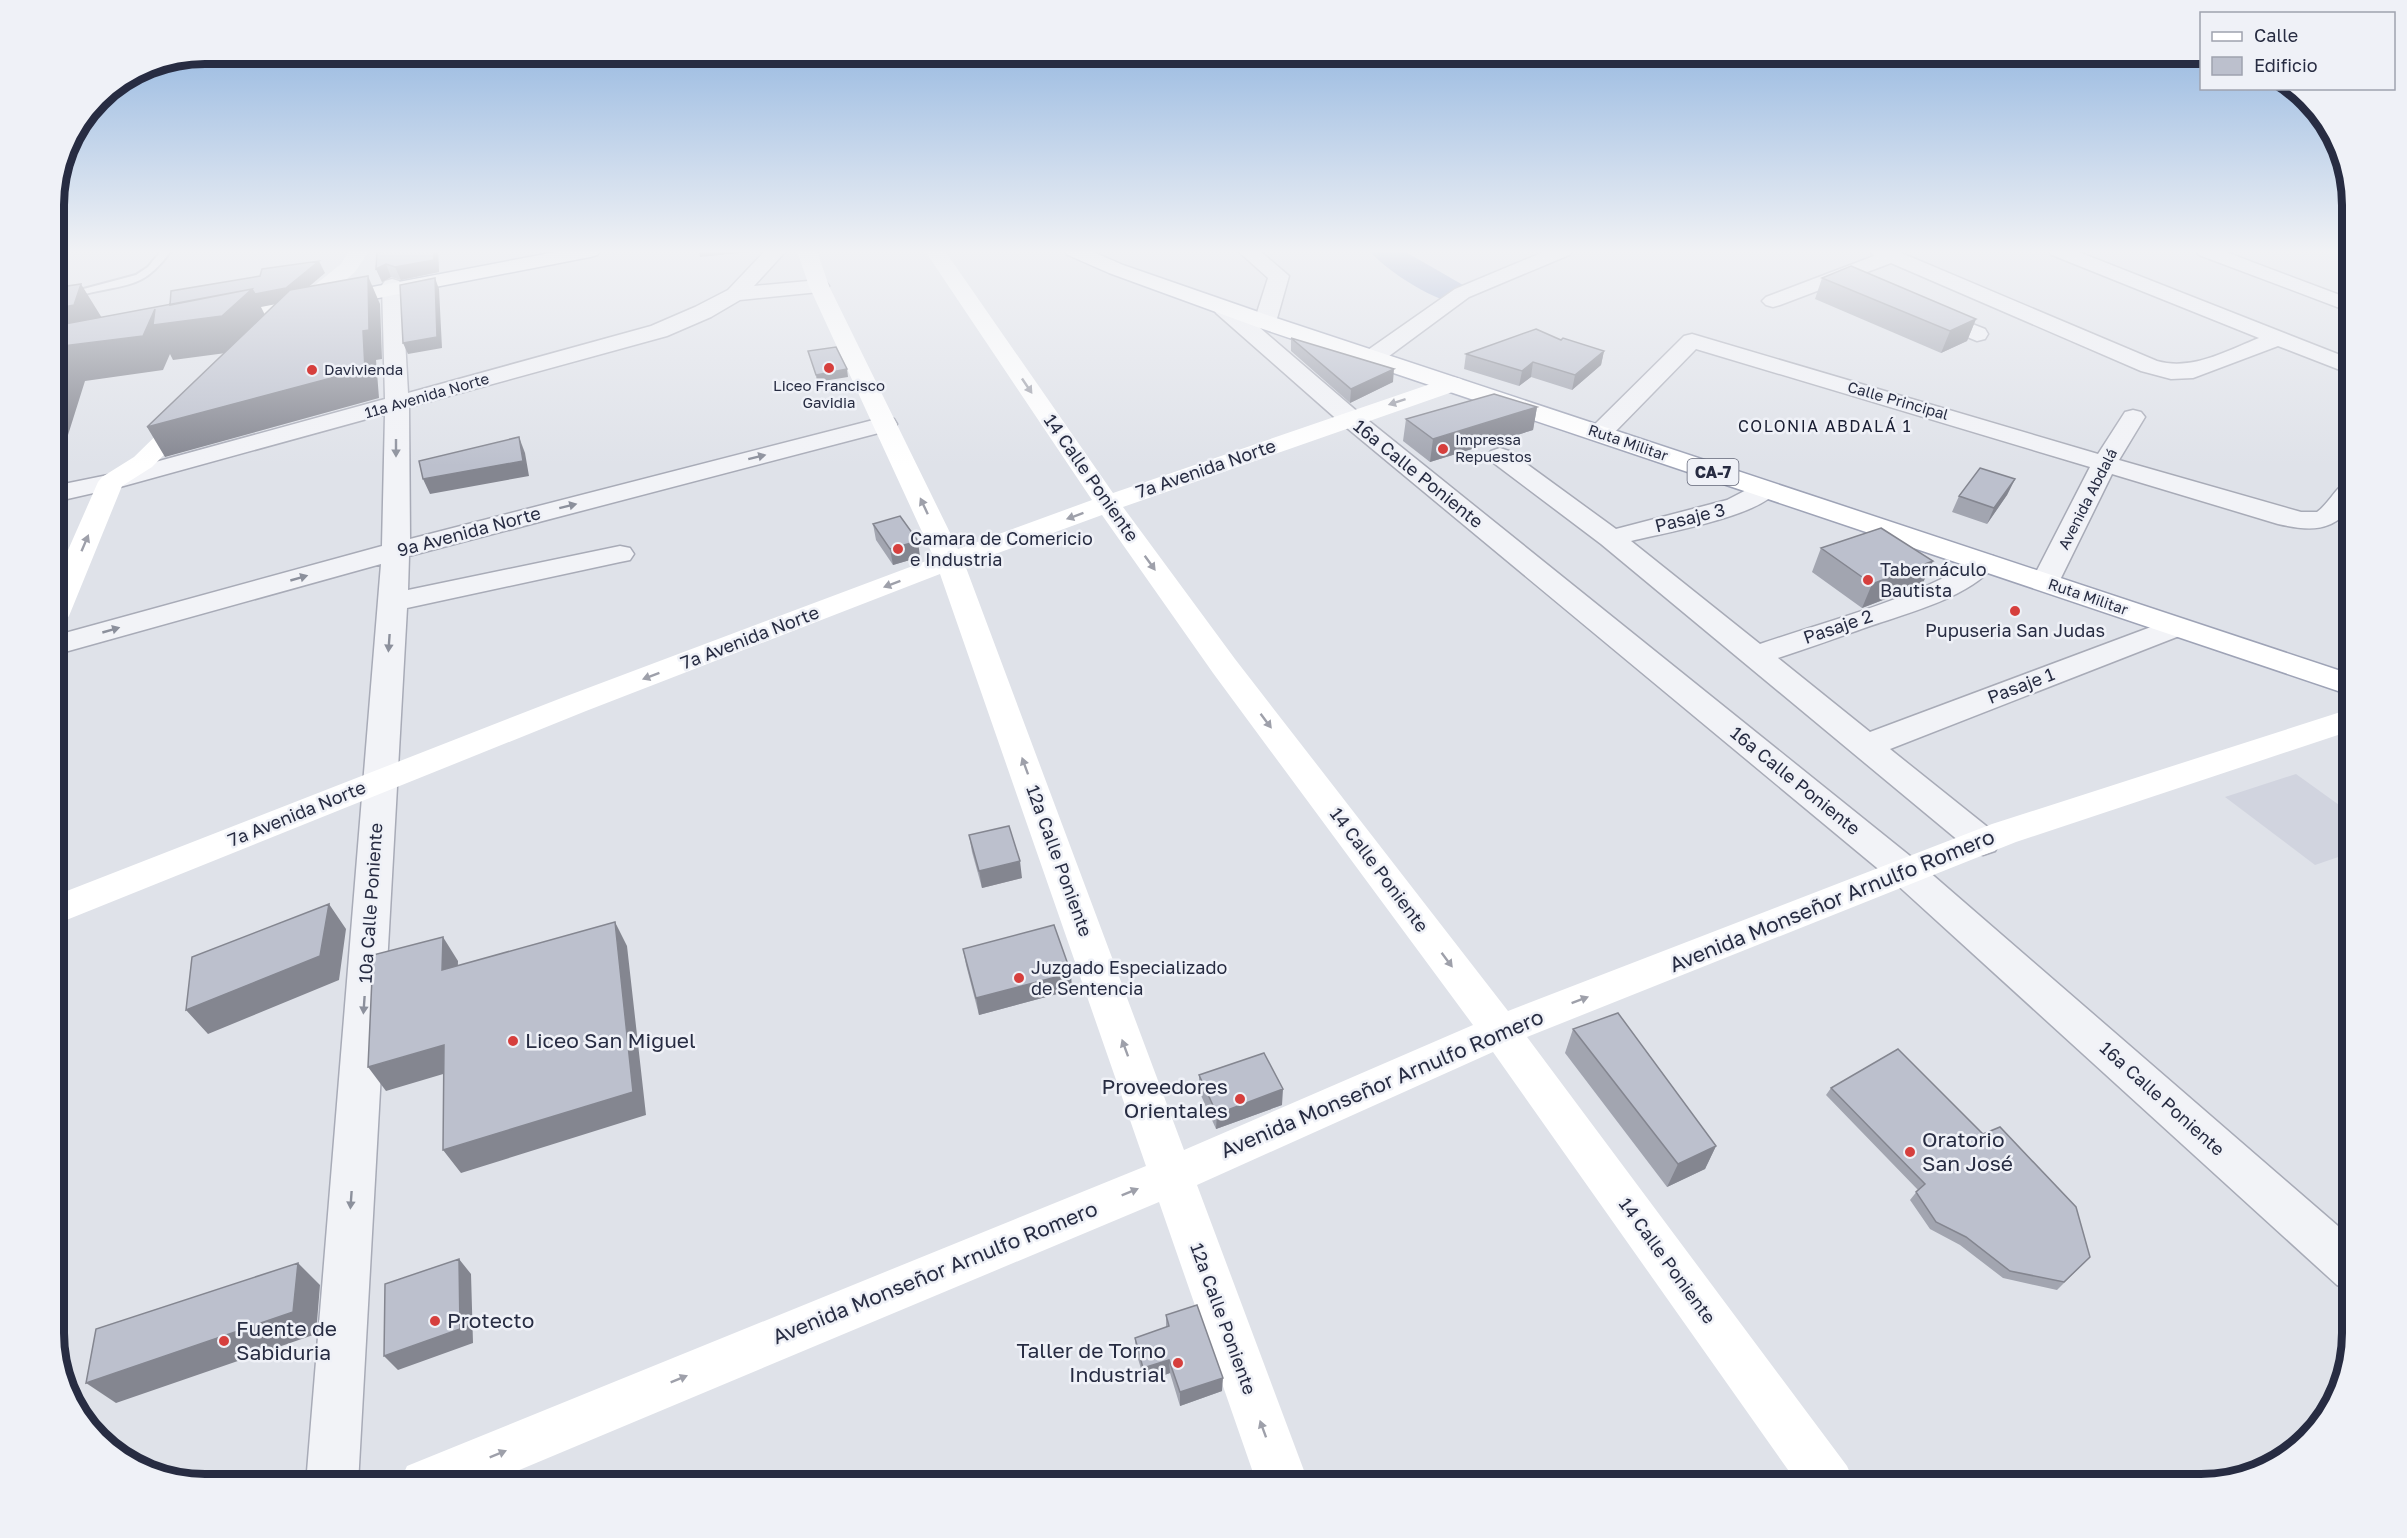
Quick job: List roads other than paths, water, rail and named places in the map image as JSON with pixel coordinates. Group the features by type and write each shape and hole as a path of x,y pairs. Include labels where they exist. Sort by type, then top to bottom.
{"main road":[{"name":"12a Calle Poniente","path":"837,323 950,562 1279,1474"},
{"name":"14 Calle Poniente","path":"984,323 1107,504 1224,666 1500,1031 1822,1474"},
{"name":"Ruta Militar","path":"1267,323 2342,682"},
{"name":"7a Avenida Norte","path":"65,907 380,780 950,562 1350,418 1453,384"},
{"path":"65,590 111,482 143,462 208,397"},
{"name":"Avenida Monseñor Arnulfo Romero","path":"449,1474 1171,1176 1500,1031 1983,842 2342,722"}],"street":[{"name":"10a Calle Poniente","path":"333,1474 396,551 397,404 393,323"},
{"name":"11a Avenida Norte","path":"65,492 111,482 397,404 659,331 678,323"},
{"name":"16a Calle Poniente","path":"1241,323 1350,418 1907,873 2342,1259"},
{"path":"1373,357 1421,323"},
{"path":"1951,323 1977,334"},
{"path":"2047,323 2149,366 2171,372 2193,371 2279,338"},
{"path":"2240,323 2342,364"},
{"name":"Calle Principal","path":"1600,433 1692,341 2287,518 2318,522 2332,515 2342,502"},
{"name":"Avenida Abdalá","path":"2046,582 2104,462 2133,417"},
{"name":"9a Avenida Norte","path":"65,643 396,551 885,424"},
{"path":"1500,456 1611,538 1983,842"},
{"name":"Pasaje 3","path":"1611,538 1736,506 1766,490"},
{"path":"392,602 620,554"},
{"name":"Pasaje 2","path":"1755,656 1923,598 1950,586 1983,562"},
{"name":"Pasaje 1","path":"1866,746 2176,627"}],"place":[{"name":"Liceo Francisco Gavidia","path":"829,368"},
{"name":"Davivienda","path":"312,370"},
{"name":"Impressa Repuestos","path":"1443,449"},
{"name":"Camara de Comericio e Industria","path":"898,549"},
{"name":"Tabernáculo Bautista","path":"1868,580"},
{"name":"Pupuseria San Judas","path":"2015,611"},
{"name":"Juzgado Especializado de Sentencia","path":"1019,978"},
{"name":"Liceo San Miguel","path":"513,1041"},
{"name":"Proveedores Orientales","path":"1240,1099"},
{"name":"Oratorio San José","path":"1910,1152"},
{"name":"Protecto","path":"435,1321"},
{"name":"Fuente de Sabiduria","path":"224,1341"},
{"name":"Taller de Torno Industrial","path":"1178,1363"}],"district":[{"name":"COLONIA ABDALÁ 1","path":"1825,426"}]}
